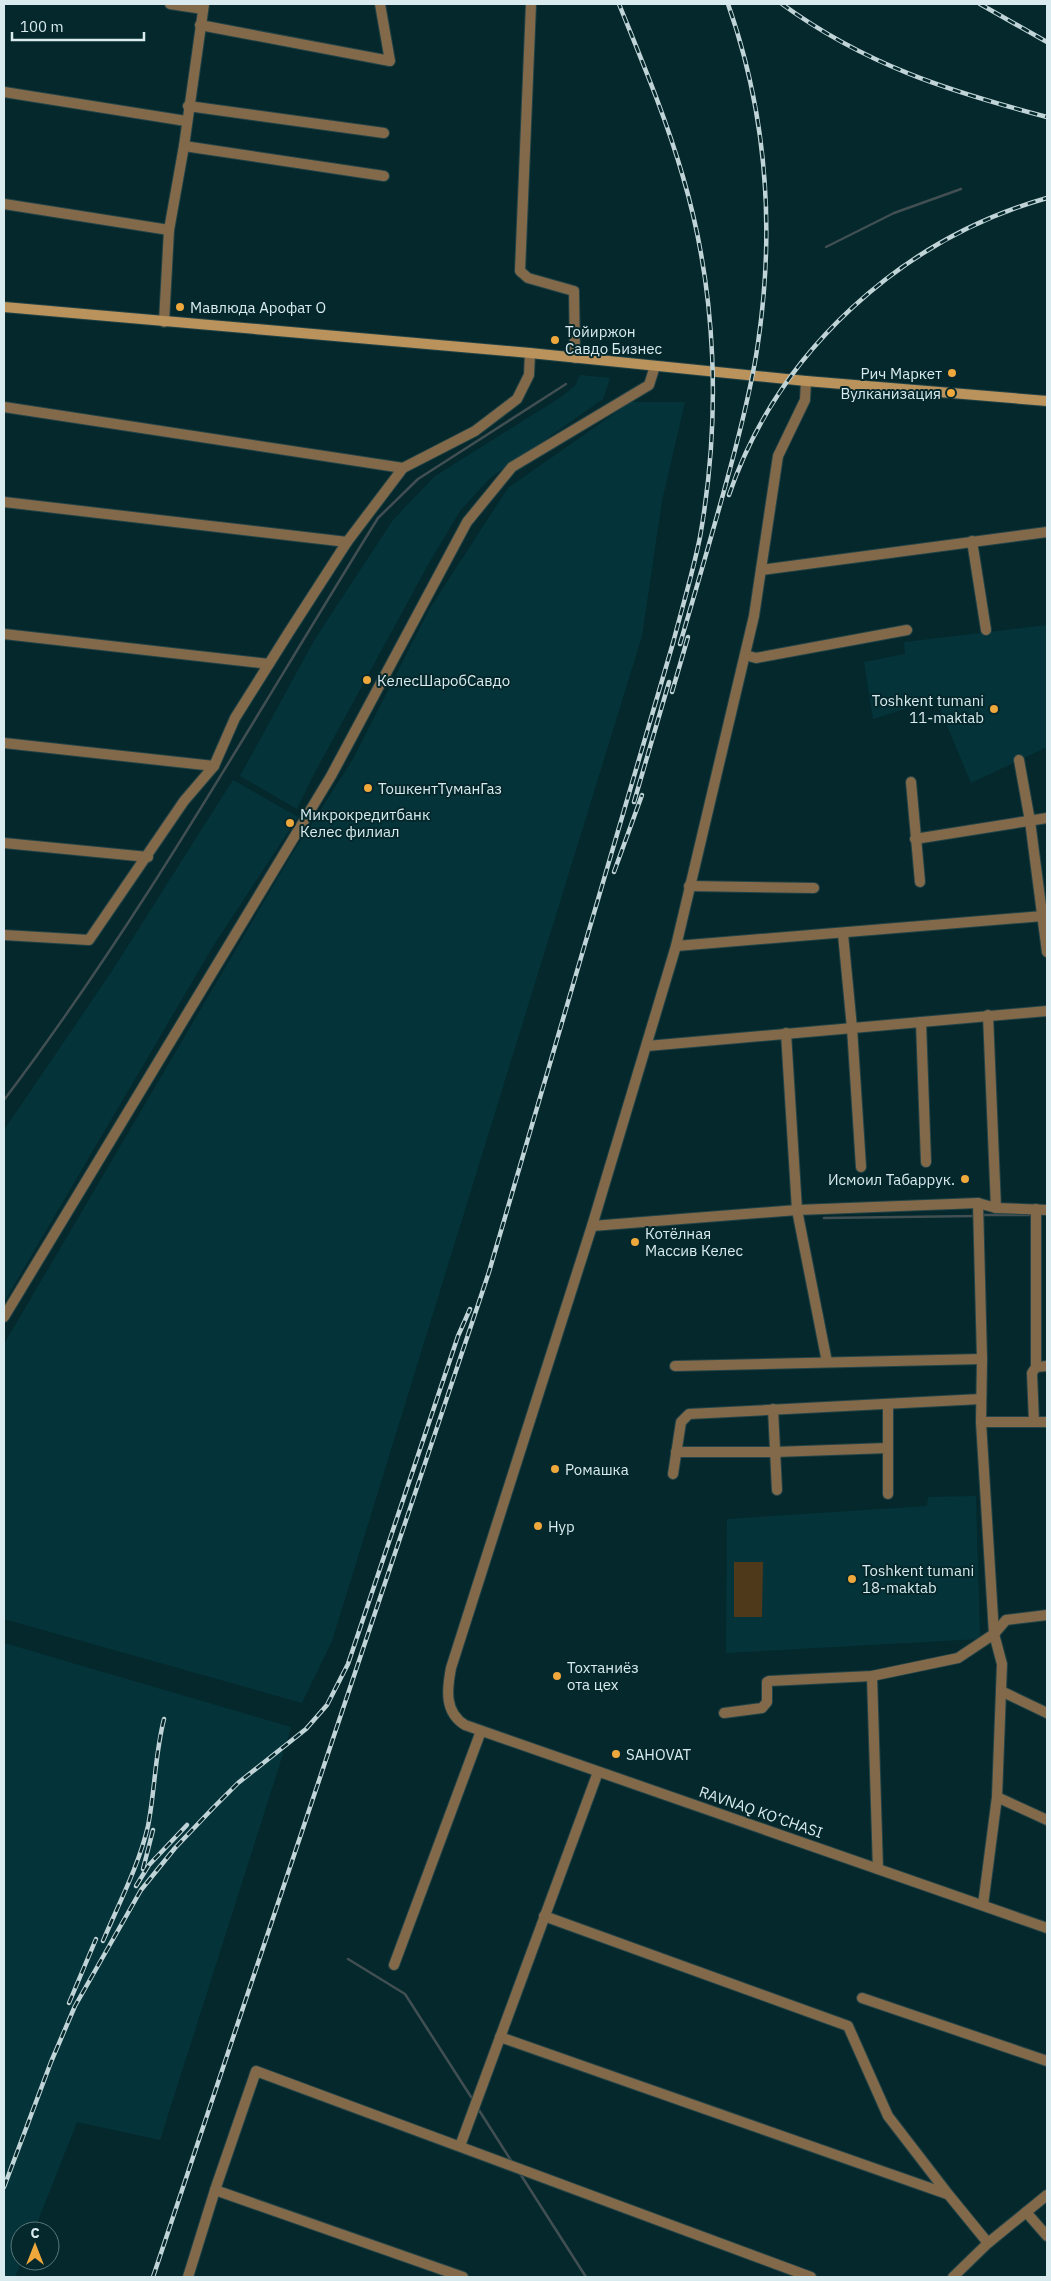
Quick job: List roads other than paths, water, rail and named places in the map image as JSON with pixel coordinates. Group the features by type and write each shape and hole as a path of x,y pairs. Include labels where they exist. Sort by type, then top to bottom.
{"main road":[{"path":"4,308 530,353 806,381 1047,401"}],"street":[{"path":"164,322 169,230 184,146 203,6 170,4"},
{"path":"200,25 390,60 380,4"},
{"path":"531,4 520,271 528,278 574,291 575,358"},
{"path":"4,92 186,121"},
{"path":"188,106 384,133"},
{"path":"184,146 384,176"},
{"path":"4,204 169,230"},
{"path":"4,935 89,940 148,857 184,801 214,766 235,718 347,542 403,468 475,430 517,399 529,375 530,353"},
{"path":"4,1317 331,776 467,522 512,467 649,385 655,366"},
{"path":"806,381 805,400 778,456 746,655 676,946 592,1226 798,1210 978,1203 996,1208 1047,1210"},
{"path":"4,407 403,468"},
{"path":"4,502 347,542"},
{"path":"761,570 1047,532"},
{"path":"972,541 986,630"},
{"path":"746,655 756,658 907,630"},
{"path":"4,634 269,664"},
{"path":"4,743 214,766"},
{"path":"1019,760 1043,894 1043,916 1047,952"},
{"path":"911,782 920,882"},
{"path":"915,839 1047,818"},
{"path":"4,842 148,857"},
{"path":"689,886 814,888"},
{"path":"676,946 843,934 1043,916"},
{"path":"843,934 852,1028 861,1167"},
{"path":"647,1046 1047,1011"},
{"path":"988,1015 996,1208"},
{"path":"921,1022 926,1162"},
{"path":"786,1033 798,1210 827,1362"},
{"path":"978,1203 982,1359 981,1422 994,1634 1002,1664 997,1797 983,1905"},
{"path":"1034,1422 1032,1373 1036,1367 1036,1209"},
{"name":"RAVNAQ KO‘CHASI","path":"592,1226 451,1668 448,1688 449,1704 458,1720 481,1731 1047,1928"},
{"path":"675,1366 982,1359"},
{"path":"1036,1367 1047,1366"},
{"path":"673,1474 680,1422 688,1414 981,1399"},
{"path":"888,1404 888,1494"},
{"path":"773,1409 777,1490"},
{"path":"981,1422 1047,1422"},
{"path":"676,1452 775,1452 888,1448"},
{"path":"724,1714 762,1708 767,1702 767,1682 769,1681 872,1676 958,1658 994,1634 1006,1620 1047,1615"},
{"path":"872,1676 878,1869"},
{"path":"1001,1692 1047,1713"},
{"path":"394,1965 481,1731"},
{"path":"460,2146 598,1772"},
{"path":"997,1797 1047,1820"},
{"path":"544,1916 848,2026 888,2116 988,2242"},
{"path":"862,1998 1047,2062"},
{"path":"500,2037 948,2194"},
{"path":"188,2277 215,2190 256,2071 811,2277"},
{"path":"215,2190 463,2277"},
{"path":"953,2277 988,2242 1047,2196"},
{"path":"1026,2212 1047,2236"}],"waterway":[{"path":"826,247 894,213 961,189"},
{"path":"4,1100 55,1030 152,886 378,518 418,479 566,384"},
{"path":"981,1215 1033,1215"},
{"path":"824,1218 976,1216"},
{"path":"348,1959 405,1994 473,2100"},
{"path":"477,2107 512,2162"},
{"path":"519,2172 586,2277"}],"railway":[{"path":"153,2277 489,1272 673,643 700,537 707,492 713,402 709,310 703,265 683,177 669,133 619,4"},
{"path":"680,644 722,499 745,410 756,356 763,300 766,214 759,129 752,87 728,4"},
{"path":"782,4 845,44 909,74 976,97 1047,117"},
{"path":"980,4 1047,42"},
{"path":"729,495 751,443 779,394 813,349 852,308 896,272 943,241 994,217 1047,198"},
{"path":"672,692 688,637"},
{"path":"634,802 669,682"},
{"path":"614,872 642,795"},
{"path":"4,2187 51,2062 75,2006 141,1890 175,1848 238,1783 306,1729 327,1705 348,1664 458,1336 470,1309"},
{"path":"103,1941 134,1870 144,1841 148,1826 164,1719"},
{"path":"136,1886 149,1865 187,1825"},
{"path":"143,1869 153,1830"},
{"path":"69,2003 96,1939"}],"place":[{"name":"Мавлюда Арофат О","path":"180,307"},
{"name":"Тойиржон Савдо Бизнес","path":"555,340"},
{"name":"Рич Маркет","path":"952,373"},
{"name":"Вулканизация","path":"951,393"},
{"name":"КелесШаробСавдо","path":"367,680"},
{"name":"Toshkent tumani 11-maktab","path":"994,709"},
{"name":"ТошкентТуманГаз","path":"368,788"},
{"name":"Микрокредитбанк Келес филиал","path":"290,823"},
{"name":"Исмоил Табаррук.","path":"965,1179"},
{"name":"Котёлная Массив Келес","path":"635,1242"},
{"name":"Ромашка","path":"555,1469"},
{"name":"Нур","path":"538,1526"},
{"name":"Toshkent tumani 18-maktab","path":"852,1579"},
{"name":"Тохтаниёз ота цех","path":"557,1676"},
{"name":"SAHOVAT","path":"616,1754"}]}
